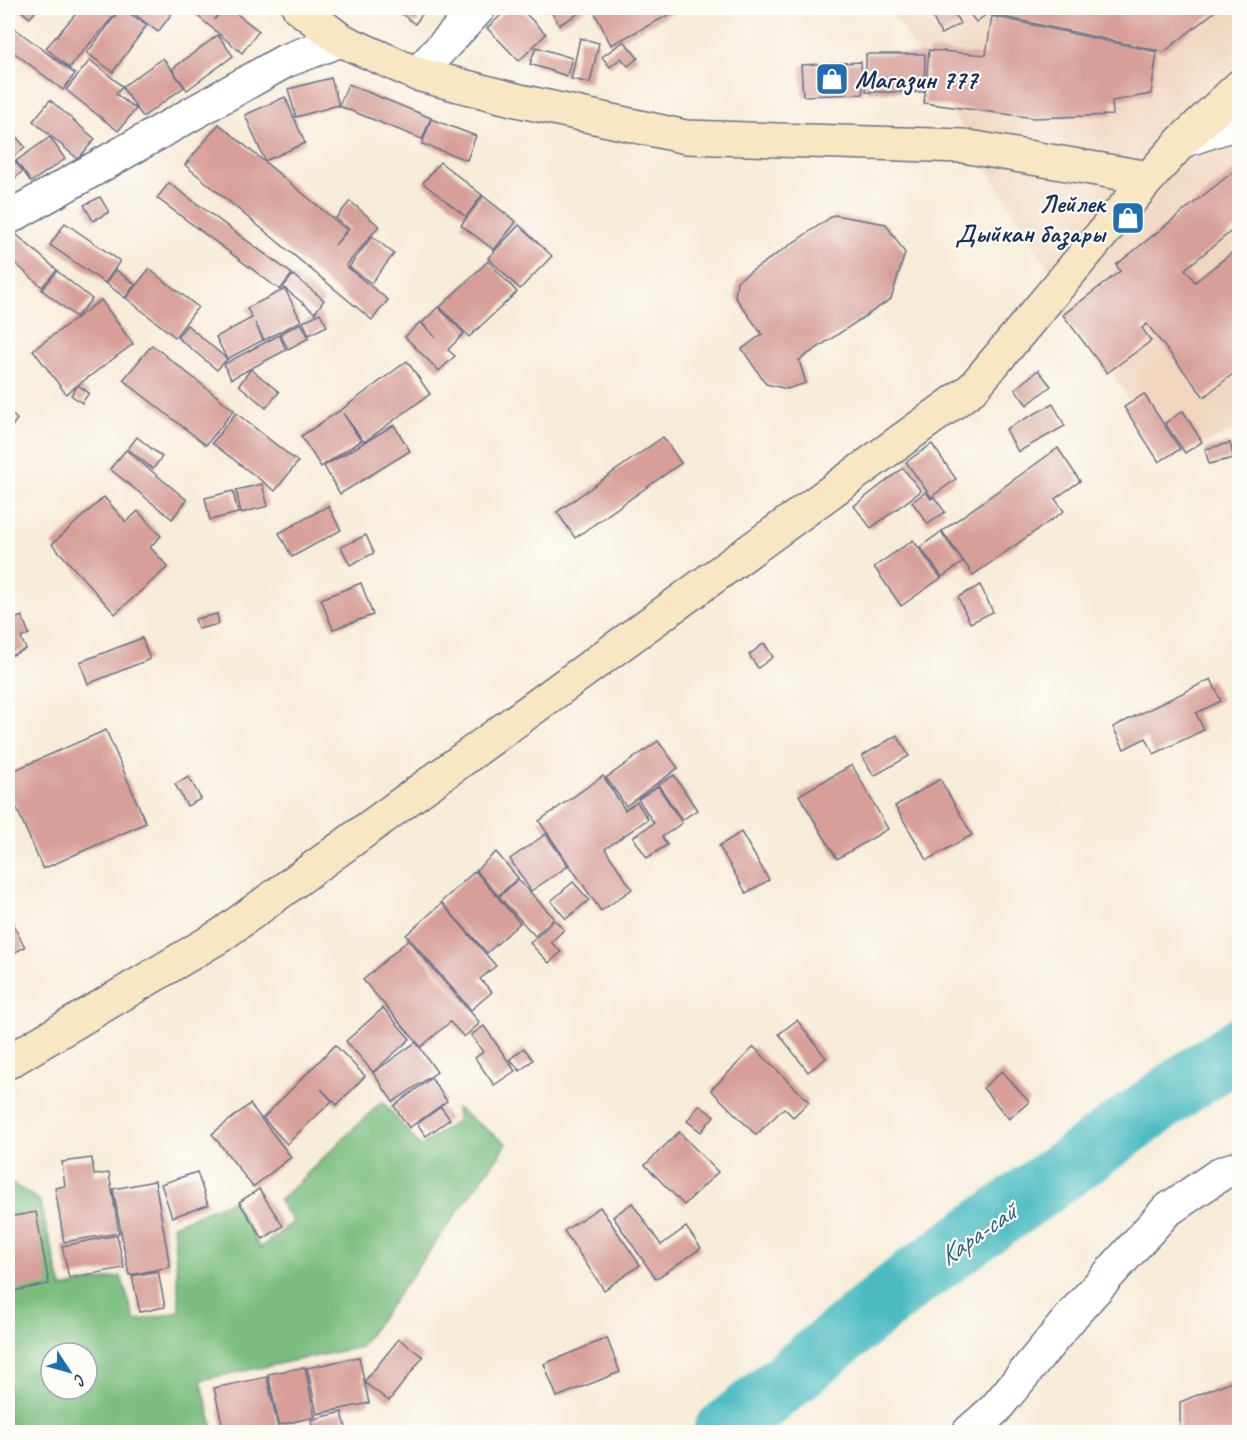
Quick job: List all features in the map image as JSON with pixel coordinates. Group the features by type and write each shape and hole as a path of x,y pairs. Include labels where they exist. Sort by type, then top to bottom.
{"main road":[{"path":"299,8 341,40 417,74 516,100 686,137 963,146 1149,178"},
{"path":"8,1062 220,936 972,389 1149,178 1182,141 1239,86"}],"street":[{"path":"417,74 479,8"},
{"path":"8,218 285,62 341,40"},
{"path":"1182,141 1239,122"},
{"path":"969,1432 995,1409 1075,1312 1166,1211 1222,1173 1239,1167"}],"shaded area":[{"name":"Лейлек Дыйкан базары","path":"889,8 1239,8 1239,428 1166,461"}],"green space":[{"path":"382,1101 420,1146 457,1121 456,1108 507,1144 360,1347 201,1380 214,1432 8,1432 8,1184 11,1183 39,1200 62,1288 121,1276 135,1321 180,1312 173,1225 233,1200 260,1248 293,1222 279,1201"}],"building":[{"path":"17,8 38,8 30,18"},
{"path":"81,8 114,8 118,11 69,68 46,48"},
{"path":"121,8 147,25 113,72 87,53"},
{"path":"135,8 176,8 158,32 132,12"},
{"path":"188,8 222,8 214,20 224,8 229,8 259,31 242,53"},
{"path":"396,8 427,8 415,24"},
{"path":"509,8 520,8 546,34 519,61 487,28"},
{"path":"549,8 588,8 559,25"},
{"path":"600,8 682,8 611,45 594,11"},
{"path":"928,8 952,8 960,24 941,34"},
{"path":"965,8 984,8 988,13 976,22"},
{"path":"986,8 1219,8 1164,52 991,14"},
{"path":"992,16 1157,52 1151,94 1112,101 1113,115 1034,118 924,103 929,50 986,55"},
{"path":"14,28 75,74 63,90 8,48 8,37"},
{"path":"218,35 233,56 187,90 172,69"},
{"path":"580,38 599,43 590,83 571,79"},
{"path":"624,41 638,58 628,66 621,58 610,67 602,57"},
{"path":"536,47 572,58 567,76 530,64"},
{"path":"866,54 925,54 924,92 866,92"},
{"path":"163,58 184,87 143,117 122,87"},
{"path":"90,60 122,86 116,94 136,109 118,131 66,90"},
{"name":"Магазин 777","path":"861,62 863,94 803,96 801,65"},
{"path":"331,78 339,105 296,117 288,89"},
{"path":"348,84 431,118 422,139 339,106"},
{"path":"285,97 305,143 265,161 245,115"},
{"path":"50,100 95,139 78,159 33,121"},
{"path":"431,119 476,136 467,160 422,144"},
{"path":"219,124 347,230 335,245 349,229 336,218 350,201 379,226 346,266 388,300 372,320 185,165"},
{"path":"12,132 25,147 12,158 23,171 8,184 8,136"},
{"path":"50,137 65,159 31,182 16,161"},
{"path":"440,162 482,195 466,217 423,183"},
{"path":"1239,167 1239,225 1185,269 1195,282 1239,247 1239,291 1235,294 1239,301 1239,369 1204,397 1147,324 1142,328 1151,341 1107,373 1063,315 1120,271 1116,265"},
{"path":"169,183 292,274 280,290 157,198"},
{"path":"483,196 516,222 494,250 461,225"},
{"path":"100,197 109,212 93,221 84,205"},
{"path":"834,215 886,224 905,253 891,299 799,360 806,383 787,389 766,384 742,349 762,334 735,297 737,281"},
{"path":"65,223 120,261 105,283 50,245"},
{"path":"519,225 552,256 520,289 488,258"},
{"path":"10,229 57,270 42,287 8,257 8,231"},
{"path":"372,236 394,254 371,283 349,267"},
{"path":"488,261 517,292 469,337 440,307"},
{"path":"149,269 198,307 175,337 126,298"},
{"path":"116,270 135,284 125,298 106,283"},
{"path":"57,271 92,299 76,317 42,290"},
{"path":"293,275 324,300 315,313 283,287"},
{"path":"285,289 301,321 264,340 255,323 263,340 227,359 216,337 252,318 247,308"},
{"path":"101,300 133,344 66,394 33,350"},
{"path":"438,307 464,333 448,350 455,356 439,371 405,337 420,322 436,338 422,323"},
{"path":"320,313 327,326 309,335 303,322"},
{"path":"301,323 309,338 288,349 280,334"},
{"path":"187,325 227,359 217,370 177,337"},
{"path":"279,335 286,350 231,379 224,364"},
{"path":"152,345 234,410 206,445 123,380"},
{"path":"407,361 430,394 364,442 343,413 361,441 321,467 301,436 341,410"},
{"path":"251,369 279,392 266,408 239,385"},
{"path":"1038,370 1051,386 1027,405 1015,389"},
{"path":"78,385 89,393 82,403 71,395"},
{"path":"1144,394 1180,449 1159,462 1124,407"},
{"path":"1053,404 1065,426 1018,452 1006,429"},
{"path":"8,411 17,419 8,432"},
{"path":"1183,411 1202,442 1185,453 1165,423"},
{"path":"236,413 298,462 275,491 212,443"},
{"path":"394,425 410,451 340,494 324,466"},
{"path":"137,437 162,457 153,469 128,449"},
{"path":"663,437 681,463 575,538 557,512"},
{"path":"1230,443 1234,458 1209,464 1205,449"},
{"path":"932,444 956,479 931,497 906,462"},
{"path":"1058,448 1080,481 1055,499 1064,511 973,575 942,531"},
{"path":"126,450 187,500 172,519 110,469"},
{"path":"903,468 921,491 871,528 854,506"},
{"path":"262,484 268,506 241,513 236,490"},
{"path":"233,491 238,513 210,520 205,498"},
{"path":"926,492 931,499 934,497 945,512 928,524 912,502"},
{"path":"104,497 126,522 138,511 161,536 150,547 168,567 115,614 52,544"},
{"path":"328,506 341,530 292,557 279,533"},
{"path":"941,532 963,562 942,577 920,547"},
{"path":"366,535 374,553 350,565 341,547"},
{"path":"913,540 941,578 901,606 874,567"},
{"path":"361,583 373,615 333,629 321,599"},
{"path":"980,585 993,612 970,623 958,597"},
{"path":"8,607 13,620 22,616 29,634 21,638 26,649 8,657"},
{"path":"217,614 219,624 198,629 195,619"},
{"path":"142,638 150,659 88,684 80,662"},
{"path":"764,643 773,657 758,668 749,655"},
{"path":"1211,679 1221,701 1196,713 1204,730 1154,754 1146,738 1124,749 1113,727"},
{"path":"106,730 146,823 43,869 8,788 8,773"},
{"path":"897,735 909,756 874,776 862,756"},
{"path":"658,741 678,768 626,806 606,778"},
{"path":"852,765 888,829 837,859 799,795"},
{"path":"674,775 697,810 682,820 658,785"},
{"path":"603,776 625,810 637,802 648,819 605,849 632,889 601,911 539,821"},
{"path":"189,777 201,799 187,806 175,784"},
{"path":"940,779 972,835 927,860 895,806"},
{"path":"658,786 682,823 662,837 667,845 647,858 633,837 654,823 638,799"},
{"path":"741,832 769,880 746,893 719,846"},
{"path":"546,834 568,866 531,891 510,859"},
{"path":"496,852 518,878 498,896 476,870"},
{"path":"475,871 520,923 487,953 441,902"},
{"path":"518,879 554,918 535,936 499,897"},
{"path":"573,882 589,900 566,919 551,901"},
{"path":"442,903 496,966 480,979 492,992 471,1010 406,935"},
{"path":"555,920 564,930 551,942 561,952 549,963 530,943"},
{"path":"12,923 25,947 8,956 8,925"},
{"path":"408,940 480,1023 464,1037 450,1022 421,1047 363,980"},
{"path":"383,1008 410,1039 373,1072 346,1041"},
{"path":"797,1020 826,1058 808,1072 779,1034"},
{"path":"484,1026 515,1071 494,1085 475,1058 483,1052 471,1035"},
{"path":"416,1042 437,1072 393,1102 373,1073"},
{"path":"335,1045 365,1076 337,1105 321,1089 332,1101 287,1144 263,1118"},
{"path":"754,1047 809,1102 793,1117 784,1108 756,1135 711,1090"},
{"path":"524,1048 533,1060 520,1071 510,1059"},
{"path":"1002,1071 1029,1102 1009,1119 983,1088"},
{"path":"431,1078 447,1101 409,1128 394,1106"},
{"path":"250,1104 291,1157 253,1187 212,1134"},
{"path":"699,1105 714,1116 701,1132 687,1121"},
{"path":"441,1107 450,1119 426,1136 417,1124"},
{"path":"679,1132 718,1172 684,1205 645,1165"},
{"path":"92,1158 94,1175 109,1173 119,1233 64,1242 55,1188 65,1186 62,1162"},
{"path":"197,1172 208,1205 172,1217 161,1184"},
{"path":"155,1181 170,1267 129,1275 113,1189"},
{"path":"259,1189 283,1226 263,1239 239,1202"},
{"path":"632,1203 661,1245 686,1227 701,1248 656,1279 613,1217"},
{"path":"600,1207 640,1265 604,1290 564,1231"},
{"path":"36,1212 49,1284 8,1292 8,1217"},
{"path":"117,1235 124,1268 69,1278 62,1246"},
{"path":"158,1271 165,1307 140,1312 132,1276"},
{"path":"607,1338 620,1372 557,1397 544,1364"},
{"path":"399,1339 423,1357 389,1401 364,1382"},
{"path":"359,1357 369,1403 317,1414 307,1368"},
{"path":"305,1367 315,1417 279,1425 268,1374"},
{"path":"267,1377 279,1432 224,1432 214,1388"},
{"path":"1239,1378 1239,1432 1180,1432 1180,1402"},
{"path":"342,1412 347,1432 314,1432 311,1420"}],"waterway":[{"name":"Кара-сай","path":"723,1432 912,1279 1240,1047"}],"place":[{"name":"Магазин 777","path":"832,79"},
{"name":"Лейлек Дыйкан базары","path":"1128,218"}]}
